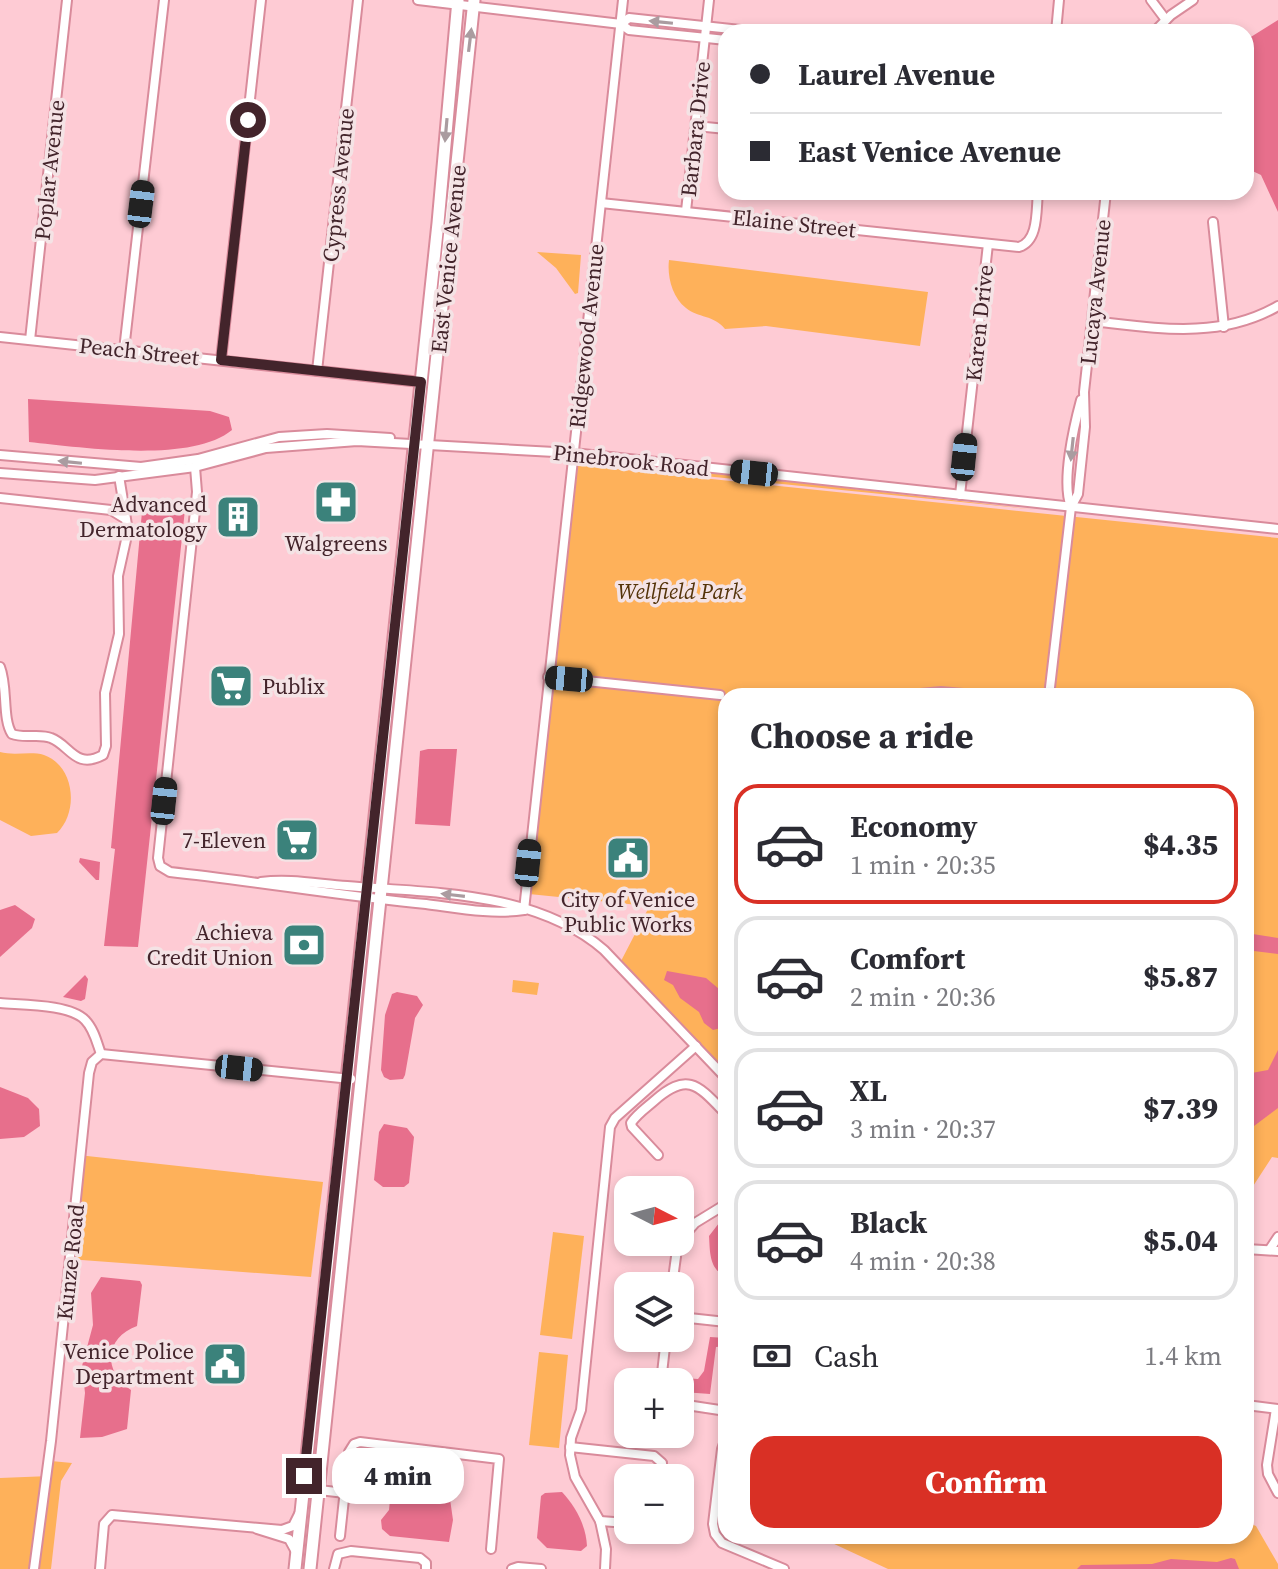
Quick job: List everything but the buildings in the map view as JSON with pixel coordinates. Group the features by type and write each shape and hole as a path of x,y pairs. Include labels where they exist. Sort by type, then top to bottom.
{"main road":[{"name":"East Venice Avenue","path":"296,1563 421,382 458,2"},
{"name":"East Venice Avenue","path":"310,1569 474,3"},
{"path":"397,593 401,616 400,652 405,663"},
{"path":"391,653 399,669 393,728 396,745"},
{"path":"334,1198 337,1223 330,1308 337,1324"}],"street":[{"name":"Poplar Avenue","path":"30,340 67,0"},
{"path":"124,350 164,0"},
{"path":"221,360 261,0"},
{"name":"Cypress Avenue","path":"317,371 358,0"},
{"path":"418,0 474,3 621,24 629,30 718,39"},
{"name":"Ridgewood Avenue","path":"524,910 623,0"},
{"name":"Barbara Drive","path":"686,211 709,0"},
{"path":"1057,24 1059,0"},
{"path":"1151,0 1166,20"},
{"path":"1162,24 1193,0"},
{"path":"621,24 629,18 718,28"},
{"path":"696,126 718,128"},
{"name":"Karen Drive","path":"960,495 988,244 1019,247 1027,244 1033,236 1037,200"},
{"name":"Lucaya Avenue","path":"1050,688 1071,507 1067,493 1075,426 1084,392 1105,200"},
{"name":"Elaine Street","path":"601,203 988,244"},
{"path":"1213,222 1224,327"},
{"path":"1092,321 1173,330 1224,327 1249,320 1278,306"},
{"name":"Peach Street","path":"0,337 421,382"},
{"name":"Pinebrook Road","path":"0,455 141,467 198,459 279,437 396,438 414,444 573,453 1278,529"},
{"name":"Pinebrook Road","path":"0,473 76,480 119,476 195,467 266,448 327,438"},
{"path":"195,467 197,492 158,861 162,869 256,883 274,880 488,911 524,910 562,922 589,937 614,960 718,1069"},
{"path":"0,667 7,693 7,725 12,734 50,738 76,757 95,759 103,755 106,746 105,693 118,641 118,576 128,531 119,476"},
{"path":"0,498 111,510 127,522"},
{"path":"111,510 122,500"},
{"path":"548,677 718,695"},
{"path":"0,1003 79,1014 93,1031 101,1054 361,1080"},
{"path":"605,1569 606,1549 600,1521 575,1477 570,1447 581,1410 611,1123 696,1046"},
{"name":"Kunze Road","path":"34,1569 51,1441 89,1073 92,1062 101,1054"},
{"path":"658,1155 631,1123 671,1086 684,1083 696,1088 718,1107"},
{"path":"694,1224 718,1209"},
{"path":"1254,1249 1274,1250 1278,1237"},
{"path":"694,1319 718,1321"},
{"path":"694,1406 718,1410"},
{"path":"1254,1406 1277,1409 1267,1465 1270,1480 1278,1493"},
{"path":"340,1536 349,1452 357,1443 497,1458 500,1464 491,1549"},
{"path":"570,1447 654,1456 662,1464"},
{"path":"718,1482 713,1524 718,1538"},
{"path":"319,1490 345,1493"},
{"path":"100,1569 104,1524 112,1515 256,1529 290,1528 298,1518 301,1501"},
{"path":"600,1521 614,1522"},
{"path":"256,1529 289,1539 294,1546 296,1563"},
{"path":"724,1544 784,1569"},
{"path":"334,1569 338,1554 351,1551 420,1558 426,1563 426,1569"},
{"path":"512,1569 541,1569"}],"green space":[{"path":"537,252 581,255 578,293 575,294 556,268"},
{"path":"669,260 928,292 920,346 766,326 725,329 681,303 672,286"},
{"path":"574,457 1039,510 576,463"},
{"name":"Wellfield Park","path":"578,465 1278,538 1278,1158 1272,1157 1254,1185 1254,688 718,688 718,1064 621,961 648,909 666,911 668,908 529,894"},
{"path":"0,752 44,755 62,769 68,779 71,802 69,814 57,833 31,836 0,820"},
{"path":"513,980 539,983 537,995 512,992"},
{"path":"78,1155 323,1182 311,1277 68,1259"},
{"path":"553,1232 584,1236 572,1339 540,1335"},
{"path":"539,1352 568,1355 559,1448 529,1445"},
{"path":"51,1461 72,1463 61,1481 51,1569 0,1569 0,1478 50,1476"},
{"path":"1254,1525 1278,1564 1278,1569 888,1569 834,1544 1254,1544"}],"shaded area":[{"path":"1278,20 1278,212 1261,175 1254,172 1254,35"},
{"path":"28,399 210,411 229,417 232,430 214,440 190,447 163,450 134,451 29,442"},
{"path":"186,500 138,947 104,946 115,849 111,848 143,501"},
{"path":"457,749 450,826 415,824 420,751"},
{"path":"80,858 100,862 99,880 79,862"},
{"path":"15,905 35,919 32,928 0,957 0,910"},
{"path":"1254,934 1278,938 1278,954 1254,951"},
{"path":"667,971 706,978 718,988 718,1029 713,1030 704,1023 699,1012 680,998 673,985 664,980"},
{"path":"85,975 88,979 85,999 63,997"},
{"path":"392,994 417,996 423,1005 415,1018 405,1075 403,1079 390,1080 384,1077 381,1070 385,1015"},
{"path":"1278,1050 1278,1108 1254,1126 1254,1073 1268,1070"},
{"path":"0,1087 28,1098 39,1109 40,1126 24,1137 0,1139"},
{"path":"384,1124 407,1128 414,1137 409,1183 404,1187 383,1187 374,1180 379,1132"},
{"path":"718,1224 718,1271 710,1254 709,1236"},
{"path":"101,1277 140,1281 142,1285 137,1326 118,1339 111,1356 115,1374 131,1390 127,1429 102,1437 80,1438 85,1393 82,1366 93,1325 91,1293"},
{"path":"710,1337 718,1338 710,1394 694,1393 694,1379 698,1379 704,1371"},
{"path":"398,1485 449,1492 453,1520 449,1542 390,1536 382,1529 381,1520 389,1510 391,1489"},
{"path":"562,1492 582,1524 587,1546 581,1551 547,1548 537,1538 541,1496"},
{"path":"1171,1559 1217,1562 1235,1559 1239,1569 1077,1569 1081,1565 1152,1564"}],"place":[{"name":"Walgreens","path":"336,502"},
{"name":"Advanced Dermatology","path":"238,517"},
{"name":"Publix","path":"231,686"},
{"name":"7-Eleven","path":"297,840"},
{"name":"City of Venice Public Works","path":"628,858"},
{"name":"Achieva Credit Union","path":"304,945"},
{"name":"Venice Police Department","path":"225,1364"}],"route":[{"path":"248,120 221,360 421,382 304,1476"}]}
